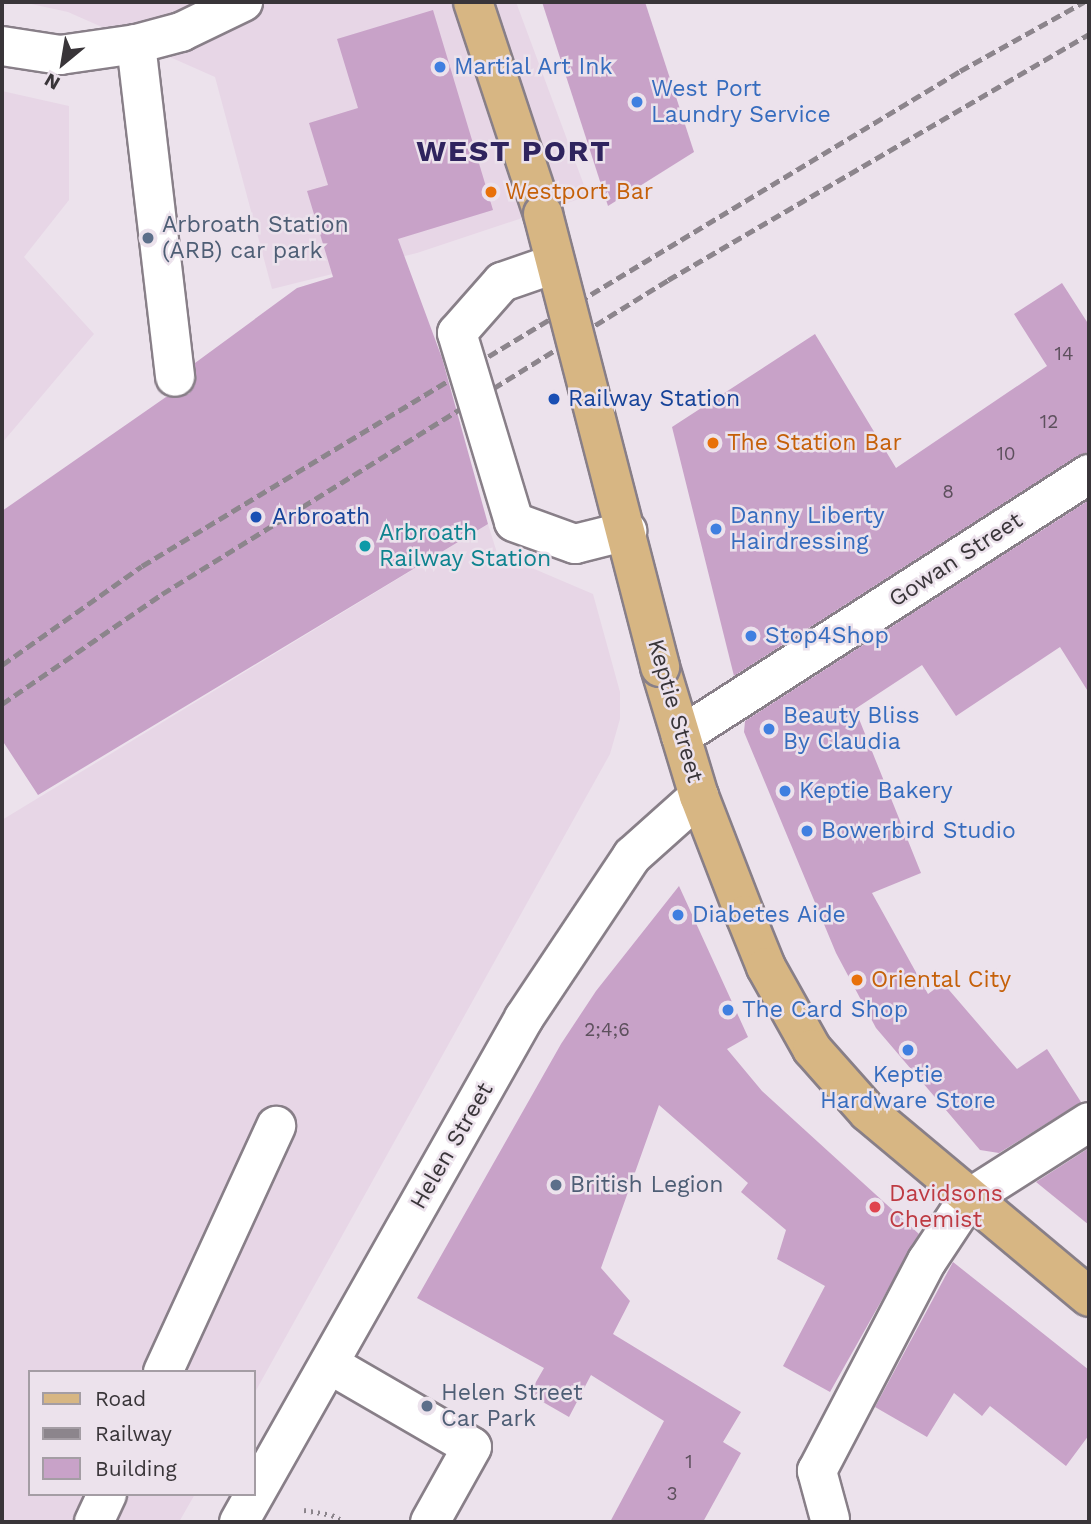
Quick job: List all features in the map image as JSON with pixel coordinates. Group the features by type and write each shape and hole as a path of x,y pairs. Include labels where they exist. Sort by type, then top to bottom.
{"main road":[{"name":"Keptie Street","path":"473,2 542,214 627,531 660,667 699,796 766,967 812,1049 868,1112 968,1199 1089,1297"}],"street":[{"path":"2,46 60,55 136,44 181,32 243,2"},
{"path":"136,44 175,377"},
{"path":"554,264 502,282 457,333 514,522 575,544 627,531"},
{"name":"Gowan Street","path":"681,736 1089,474"},
{"name":"Helen Street","path":"256,1492 524,1018 632,856 699,796"},
{"path":"832,1521 817,1471 928,1262 968,1199 1089,1122"},
{"path":"164,1370 276,1126"},
{"path":"329,1364 472,1447 430,1522"},
{"path":"94,1522 106,1496"},
{"name":"Helen Street","path":"239,1522 254,1496"}],"shaded area":[{"path":"22,2 516,2 588,196 417,253 272,289 215,77 68,12"},
{"path":"2,91 69,106 69,200 24,257 94,334 2,443"},
{"path":"488,524 497,553 593,594 620,692 620,719 610,754 256,1390 256,1370 28,1370 28,1496 194,1496 179,1522 2,1522 2,820"}],"building":[{"path":"542,2 645,2 694,152 608,206"},
{"name":"Arbroath Railway Station","path":"433,10 493,210 398,239 442,358 488,524 38,795 2,740 2,511 166,397 189,394 195,385 195,363 297,288 333,277 307,191 328,185 309,123 358,108 337,39"},
{"path":"1062,283 1089,325 1089,452 1077,456 734,676 672,427 815,334 896,468 1047,366 1014,314"},
{"path":"1089,500 1089,693 1060,647 956,716 922,665 855,709 921,873 872,893 928,994 943,983 1017,1069 1047,1049 1081,1102 999,1153 980,1150 876,1028 836,953 744,732 745,721"},
{"path":"679,886 748,1037 727,1049 762,1091 919,1234 830,1392 783,1366 825,1286 777,1259 786,1230 741,1192 748,1183 659,1105 601,1268 630,1301 613,1334 741,1412 723,1442 741,1453 703,1522 610,1522 664,1421 591,1375 569,1417 529,1394 544,1368 417,1298 561,1044 596,991"},
{"path":"1089,1148 1089,1225 1036,1182"},
{"path":"953,1262 1089,1370 1089,1435 1066,1466 990,1406 982,1416 954,1393 927,1437 875,1407"}],"railway":[{"path":"2,665 142,566 960,71 1084,2"},
{"path":"2,704 162,594 668,280 1089,34"}],"place":[{"name":"Martial Art Ink","path":"440,67"},
{"name":"West Port Laundry Service","path":"637,102"},
{"name":"Westport Bar","path":"491,192"},
{"name":"Arbroath Station (ARB) car park","path":"148,238"},
{"name":"Railway Station","path":"554,399"},
{"name":"The Station Bar","path":"713,443"},
{"name":"Arbroath","path":"256,517"},
{"name":"Danny Liberty Hairdressing","path":"716,529"},
{"name":"Arbroath Railway Station","path":"365,546"},
{"name":"Stop4Shop","path":"751,636"},
{"name":"Beauty Bliss By Claudia","path":"769,729"},
{"name":"Keptie Bakery","path":"785,791"},
{"name":"Bowerbird Studio","path":"807,831"},
{"name":"Diabetes Aide","path":"678,915"},
{"name":"Oriental City","path":"857,980"},
{"name":"The Card Shop","path":"728,1010"},
{"name":"Keptie Hardware Store","path":"908,1050"},
{"name":"British Legion","path":"556,1185"},
{"name":"Davidsons Chemist","path":"875,1207"},
{"name":"Helen Street Car Park","path":"427,1406"}],"district":[{"name":"WEST PORT","path":"514,151"}]}
